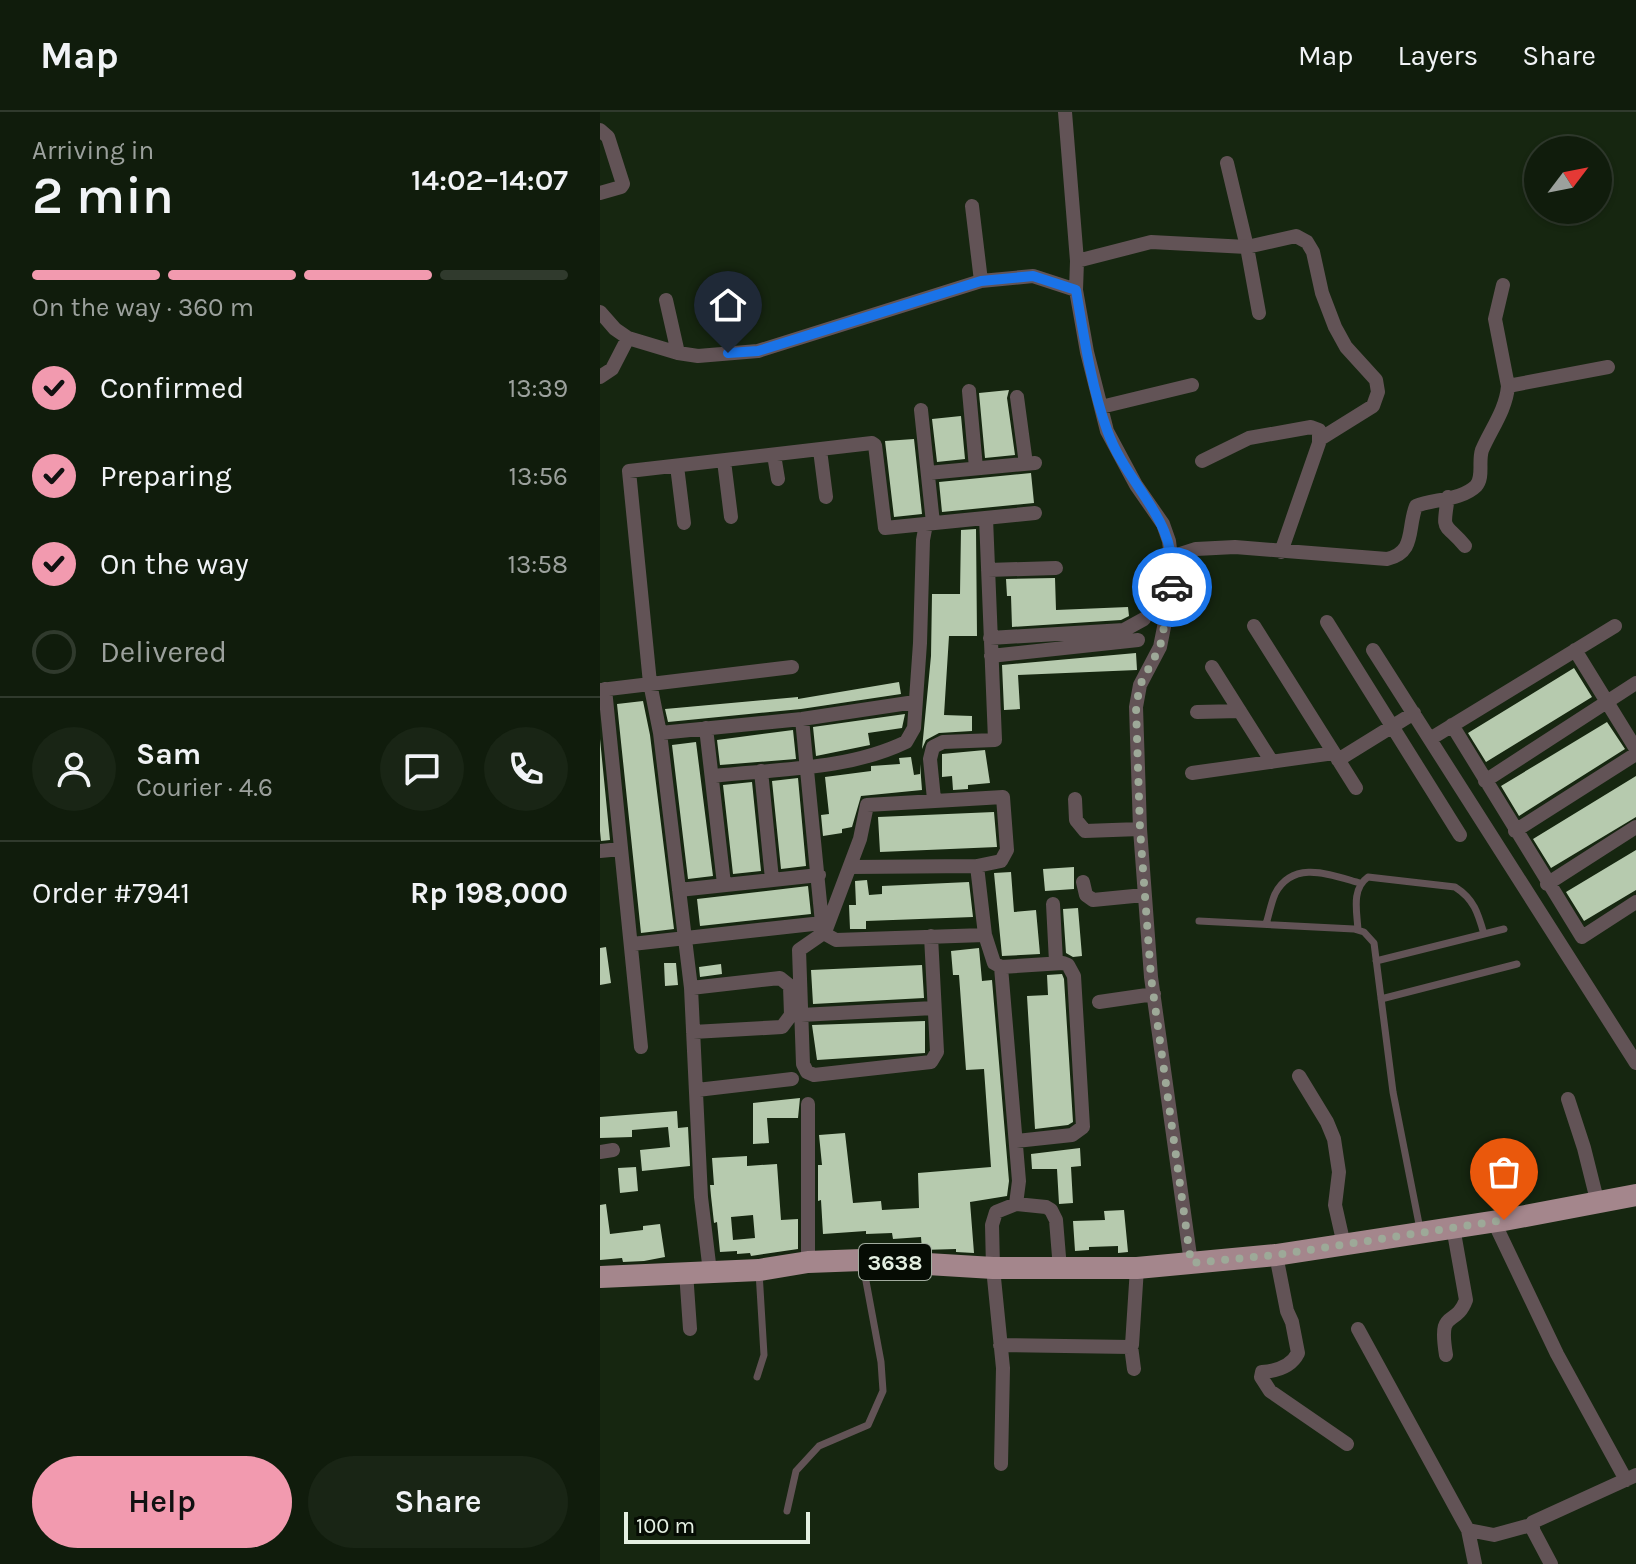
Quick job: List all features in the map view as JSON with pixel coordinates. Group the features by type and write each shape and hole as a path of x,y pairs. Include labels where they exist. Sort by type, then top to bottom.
{"main road":[{"name":"3638","path":"600,1277 759,1270 808,1262 862,1260 993,1268 1137,1268 1276,1255 1494,1222 1636,1195"}],"street":[{"path":"1065,112 1077,261 1076,290 1087,352 1107,431 1122,461 1163,524 1171,557 1173,582 1163,635 1137,694 1140,829 1154,994 1191,1263"},
{"path":"600,130 608,137 623,184 600,193"},
{"path":"1227,163 1259,313"},
{"path":"972,206 981,281"},
{"path":"1077,261 1151,242 1247,247 1296,236 1307,242 1313,252 1322,293 1335,327 1346,347 1376,380 1378,392 1373,406 1320,439"},
{"path":"600,312 628,338 698,356 758,351 981,281 1033,276 1076,290"},
{"path":"1171,557 1207,548 1235,547 1387,559 1406,549 1416,506 1464,493 1478,484 1482,451 1502,410 1508,386 1495,319 1503,285"},
{"path":"666,300 678,353"},
{"path":"600,377 612,369 628,338"},
{"path":"1508,386 1608,367"},
{"path":"1101,407 1192,385"},
{"path":"969,391 976,468"},
{"path":"928,473 1030,463 1017,397"},
{"path":"713,776 808,767 882,753 906,742 914,728 923,540 930,524 921,410"},
{"path":"1202,461 1249,438 1311,427 1319,430 1320,439 1281,552"},
{"path":"710,1272 701,1197 691,988 660,733 650,683 629,471 874,444 885,528 1035,513"},
{"path":"820,450 826,497"},
{"path":"774,455 778,479"},
{"path":"724,461 731,517"},
{"path":"677,466 684,523"},
{"path":"1448,497 1444,522 1449,532 1465,546"},
{"path":"934,799 930,759 933,747 943,742 995,740 986,518"},
{"path":"988,570 1056,568"},
{"path":"991,647 1124,630 1144,619"},
{"path":"1327,622 1460,835"},
{"path":"1254,626 1356,788"},
{"path":"1430,739 1615,626"},
{"path":"991,647 1138,640"},
{"path":"1373,650 1636,1063"},
{"path":"1515,831 1636,751 1575,650"},
{"path":"641,1047 603,690 792,667"},
{"path":"1212,667 1272,762"},
{"path":"1485,781 1636,683"},
{"path":"660,733 802,719 915,702"},
{"path":"1197,712 1240,711"},
{"path":"1192,773 1336,757 1414,713"},
{"path":"802,719 824,928 836,940 985,935"},
{"path":"1452,725 1582,937 1636,902"},
{"path":"706,728 724,884"},
{"path":"761,771 772,879"},
{"path":"851,867 977,866 1001,861 1006,854 1003,797 867,805 851,867 824,928 799,950 803,1064 807,1072 814,1075 931,1062 937,1052 931,936"},
{"path":"1075,799 1076,820 1085,831 1140,829"},
{"path":"1547,884 1636,827"},
{"path":"600,851 621,849"},
{"path":"977,866 991,959 1001,967 1056,962 1068,965 1074,976 1083,1127 1072,1135 1016,1141"},
{"path":"679,890 819,875"},
{"path":"1083,882 1088,897 1095,901 1144,895"},
{"path":"1053,904 1056,962"},
{"path":"632,944 824,928"},
{"path":"1001,967 1019,1181 1016,1204"},
{"path":"691,988 780,978 790,986 791,1015 782,1027 693,1032"},
{"path":"1099,1002 1154,994"},
{"path":"801,1015 934,1008"},
{"path":"1299,1076 1334,1139 1340,1181 1335,1205 1344,1245"},
{"path":"697,1090 792,1079"},
{"path":"1568,1099 1598,1204"},
{"path":"808,1104 808,1262"},
{"path":"1001,1464 1003,1368 993,1268 992,1219 996,1212 1016,1204 1051,1210 1056,1220 1060,1269"},
{"path":"1468,1530 1494,1535 1531,1525 1535,1520 1631,1478 1557,1354 1494,1222"},
{"path":"1446,1355 1443,1326 1463,1308 1466,1300 1453,1227"},
{"path":"1276,1255 1298,1353 1288,1365 1272,1372 1262,1372 1261,1377 1270,1391 1347,1444"},
{"path":"1134,1369 1131,1346 1137,1268"},
{"path":"686,1272 690,1329"},
{"path":"1358,1329 1468,1530 1475,1564"},
{"path":"1000,1345 1131,1346"},
{"path":"1531,1525 1551,1564"}],"lane":[{"path":"1266,924 1275,894 1285,881 1299,872 1311,871 1360,883"},
{"path":"1358,930 1356,893 1360,883 1368,877 1455,887 1475,904 1484,934"},
{"path":"1199,921 1358,930 1374,943 1393,1092 1421,1232"},
{"path":"1376,961 1504,929"},
{"path":"1381,999 1517,964"},
{"path":"787,1511 796,1471 819,1446 868,1425 883,1391 881,1362 862,1260"},
{"path":"757,1377 764,1355 759,1270"}],"building":[{"path":"738,317 743,336 720,341 715,322"},
{"path":"1009,390 1007,398 1015,455 985,458 979,393"},
{"path":"961,416 965,459 937,462 932,419"},
{"path":"914,439 922,514 894,517 885,441"},
{"path":"1031,473 1034,503 942,512 939,482"},
{"path":"976,529 977,636 949,636 944,715 972,716 972,731 939,733 926,740 922,749 931,656 932,594 960,594 961,530"},
{"path":"1055,578 1056,610 1128,607 1129,616 1121,620 1012,627 1011,596 1007,596 1006,579"},
{"path":"1136,653 1137,670 1018,675 1020,709 1004,710 1002,665"},
{"path":"1574,668 1592,697 1486,762 1468,733"},
{"path":"899,682 901,694 801,709 668,722 665,709 798,699"},
{"path":"643,701 674,929 641,933 617,704"},
{"path":"905,714 902,728 868,733 870,745 816,756 813,727"},
{"path":"1607,722 1625,749 1519,816 1501,786"},
{"path":"793,730 796,759 720,765 717,740"},
{"path":"600,739 610,840 601,841 600,831"},
{"path":"696,742 713,876 688,879 672,745"},
{"path":"985,750 990,783 953,790 952,776 942,777 942,754"},
{"path":"911,757 914,775 920,774 920,764 922,790 861,796 852,827 842,829 842,833 823,836 821,815 829,814 825,777 871,771 871,766 900,764 899,758"},
{"path":"1636,776 1636,817 1551,868 1533,839"},
{"path":"798,778 806,866 781,869 772,781"},
{"path":"752,782 761,871 733,874 723,785"},
{"path":"994,812 997,847 880,852 878,817"},
{"path":"1636,850 1636,890 1584,921 1566,892"},
{"path":"1074,867 1074,889 1045,891 1043,869"},
{"path":"1011,872 1014,912 1036,910 1040,954 1002,956 994,873"},
{"path":"867,880 869,895 882,894 882,886 969,882 973,917 866,921 866,929 850,929 849,905 856,905 855,881"},
{"path":"808,886 811,914 700,926 697,899"},
{"path":"1078,908 1082,956 1073,957 1066,953 1063,909"},
{"path":"606,947 611,983 600,985 600,948"},
{"path":"979,948 982,981 992,980 1009,1181 1007,1196 970,1202 974,1253 956,1252 956,1249 922,1250 921,1237 893,1239 892,1233 823,1234 821,1200 818,1201 818,1165 822,1165 819,1135 845,1133 853,1203 881,1201 882,1210 919,1208 918,1173 991,1167 984,1069 966,1070 959,975 953,975 951,951"},
{"path":"664,963 676,963 678,985 665,986"},
{"path":"721,964 722,974 700,977 699,967"},
{"path":"922,965 924,998 813,1004 811,970"},
{"path":"1062,974 1073,1122 1035,1129 1027,996 1048,995 1047,975"},
{"path":"925,1021 925,1053 817,1060 812,1025"},
{"path":"800,1098 798,1118 767,1118 769,1143 753,1144 753,1103"},
{"path":"677,1111 678,1128 688,1127 690,1166 642,1171 640,1150 670,1147 668,1127 632,1130 632,1137 600,1138 600,1117"},
{"path":"1080,1148 1081,1166 1071,1167 1073,1203 1059,1204 1057,1169 1032,1169 1031,1154"},
{"path":"747,1156 747,1166 777,1164 781,1220 798,1219 798,1249 751,1256 750,1253 737,1254 737,1251 720,1252 710,1185 714,1185 712,1158","holes":["753,1215 755,1238 733,1240 731,1217"]},
{"path":"636,1167 638,1191 620,1193 618,1168"},
{"path":"606,1204 610,1234 643,1230 643,1226 660,1224 665,1257 623,1262 622,1258 600,1260 600,1205"},
{"path":"1124,1210 1128,1252 1118,1253 1118,1246 1075,1251 1073,1221 1105,1220 1104,1211"}],"way so far":[{"path":"1172,587 1160,647 1140,685 1136,707 1140,829 1151,977 1191,1263 1276,1255 1504,1220"}],"route":[{"path":"728,353 758,351 981,281 1017,275 1033,276 1076,290 1087,352 1107,431 1136,485 1163,524 1169,541 1172,587"}]}
